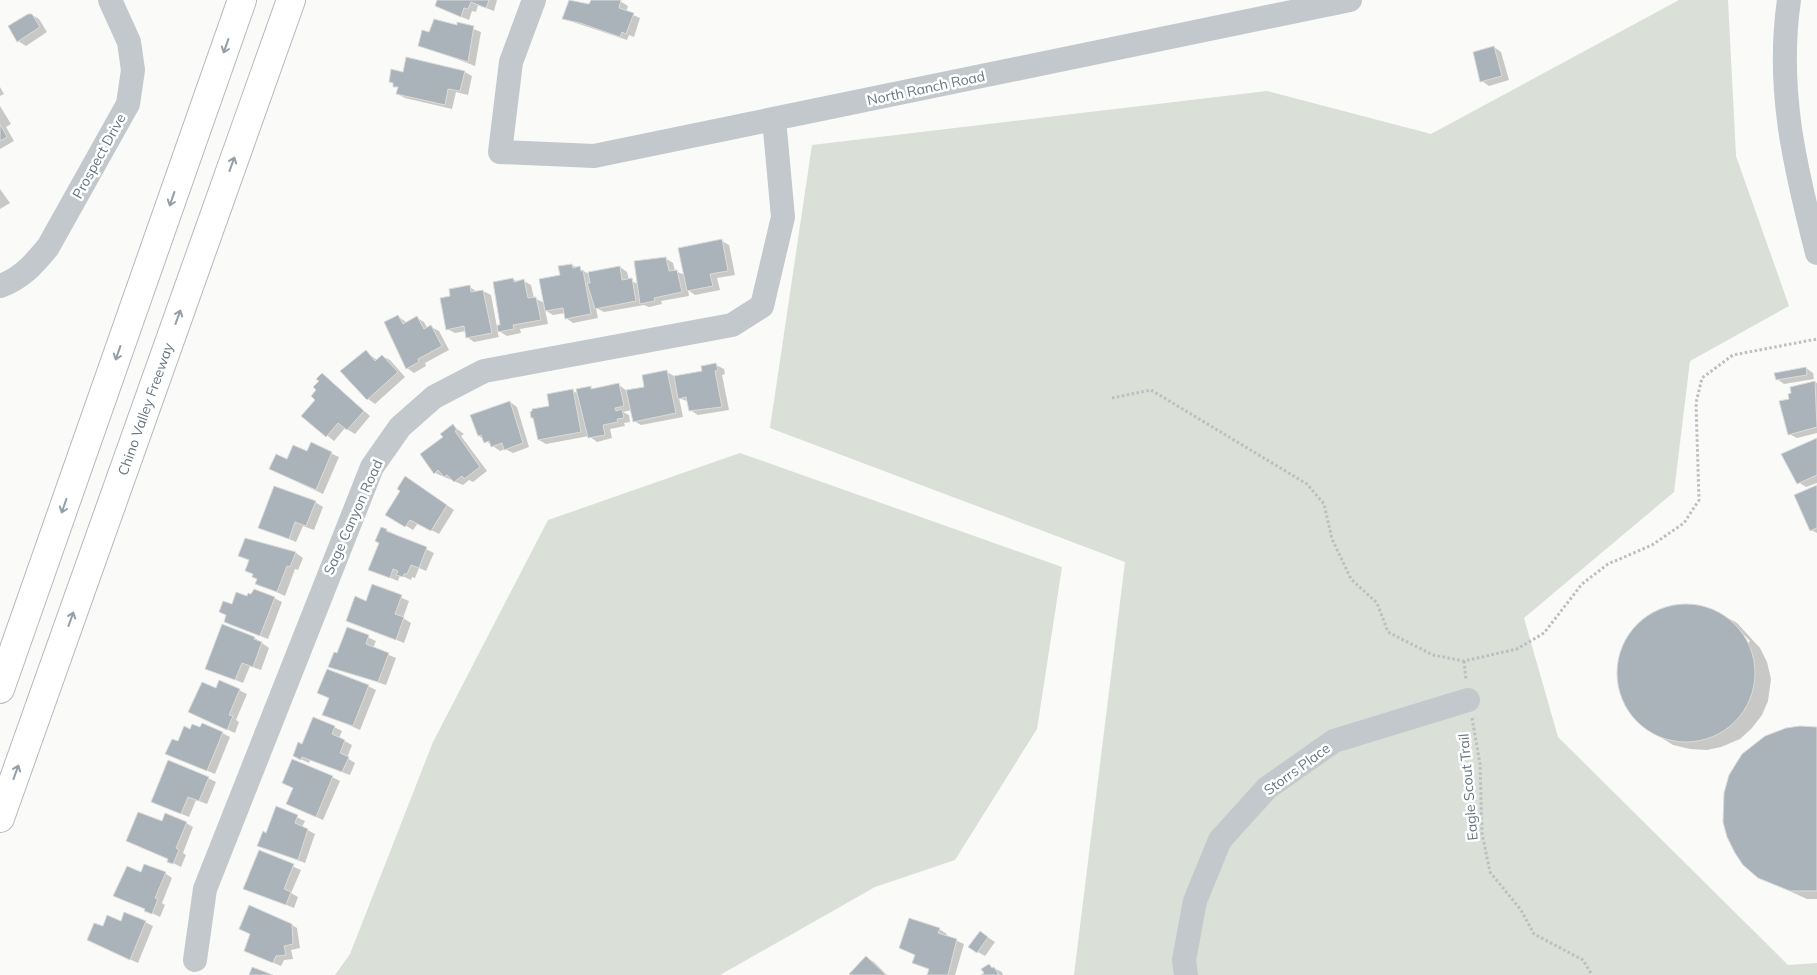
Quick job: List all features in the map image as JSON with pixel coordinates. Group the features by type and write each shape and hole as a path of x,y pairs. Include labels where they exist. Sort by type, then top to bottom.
{"highway":[{"path":"0,689 242,0"},
{"name":"Chino Valley Freeway","path":"0,818 290,0"}],"street":[{"name":"Prospect Drive","path":"0,286 10,282 32,267 48,247 128,104 133,70 129,42 110,0"},
{"name":"North Ranch Road","path":"534,0 511,62 500,152 594,156 1350,0"},
{"path":"1789,0 1784,37 1785,98 1799,182 1817,253"},
{"name":"Sage Canyon Road","path":"195,960 205,888 353,510 377,459 400,427 434,397 484,371 732,325 762,306 783,218 774,119"},
{"name":"Storrs Place","path":"1186,975 1184,960 1195,902 1220,840 1267,788 1334,741 1468,700"}],"path":[{"path":"1112,398 1151,390 1307,484 1324,504 1332,539 1352,579 1377,603 1388,632 1433,655 1464,661 1517,649 1544,633 1582,584 1608,564 1652,545 1684,523 1699,500 1696,404 1702,378 1733,355 1817,338"},
{"name":"Eagle Scout Trail","path":"1468,700 1478,750 1482,833 1490,872 1521,910 1534,934 1583,960 1592,975"}],"shaded area":[{"path":"1679,0 1728,0 1736,156 1789,306 1690,361 1674,492 1524,618 1558,737 1788,965 1817,963 1817,975 1074,975 1125,562 770,428 812,145 1267,91 1431,134"},
{"path":"740,453 1062,567 1037,729 955,860 875,887 720,975 335,975 350,954 433,742 548,520"}],"building":[{"path":"437,0 489,0 486,8 471,2 468,9 464,8 461,17 435,6"},
{"path":"569,0 589,4 591,0 621,0 619,8 634,13 626,34 622,32 620,37 580,23 562,19"},
{"path":"28,14 32,14 40,27 17,42 8,26"},
{"path":"434,19 457,25 457,22 474,26 468,62 418,46 422,30 429,32"},
{"path":"1494,46 1502,76 1480,82 1473,52"},
{"path":"406,57 465,71 460,91 448,89 445,105 396,94 398,87 393,87 393,83 389,82 391,69 403,72"},
{"path":"0,124 7,137 0,141"},
{"path":"722,239 728,271 710,274 713,286 687,291 678,248"},
{"path":"666,257 669,271 677,270 682,292 654,298 655,301 640,304 634,261"},
{"path":"572,264 573,268 580,266 581,271 583,270 591,314 565,319 563,308 545,311 539,279 560,275 558,266"},
{"path":"620,266 622,280 632,278 636,301 595,309 587,283 590,283 588,272"},
{"path":"513,278 514,282 524,279 528,298 536,297 541,320 513,325 514,329 498,332 497,325 500,325 493,282"},
{"path":"470,285 471,292 483,290 492,333 466,338 464,326 446,330 440,298 450,296 449,289"},
{"path":"398,315 403,324 417,316 424,329 431,325 442,346 418,359 419,362 406,369 384,322"},
{"path":"366,350 375,361 382,355 398,372 367,400 340,371"},
{"path":"716,363 718,370 715,371 722,407 689,411 686,397 678,399 674,376 702,371 701,366"},
{"path":"1806,367 1807,375 1776,380 1774,373"},
{"path":"667,370 676,413 633,422 626,390 644,387 642,375"},
{"path":"322,373 364,411 347,430 338,423 326,437 301,416 315,400 311,396 316,390 313,387 319,381 316,379"},
{"path":"1815,381 1817,427 1788,435 1779,401 1789,399 1790,387"},
{"path":"619,383 624,406 615,408 616,411 622,409 624,418 617,419 618,422 603,425 605,435 588,438 576,389 591,386 591,389"},
{"path":"573,389 581,432 538,440 533,418 531,418 530,412 532,409 549,406 547,394"},
{"path":"510,401 523,443 504,450 502,443 491,447 489,441 484,443 481,435 478,436 470,415"},
{"path":"453,424 457,430 455,431 480,467 464,479 462,476 454,482 447,475 444,477 438,470 434,474 420,454 443,437 440,434"},
{"path":"1817,438 1817,475 1797,484 1781,454"},
{"path":"311,442 332,452 316,490 269,469 276,454 287,459 293,445 307,451"},
{"path":"405,476 447,505 431,531 410,520 405,527 385,515 400,491 397,489"},
{"path":"1817,485 1817,528 1810,531 1794,495"},
{"path":"274,486 316,501 306,526 295,522 289,539 258,528"},
{"path":"381,527 387,529 386,531 427,547 419,568 411,565 407,574 404,574 403,577 396,575 398,571 393,569 390,578 368,570 379,543 375,541"},
{"path":"245,538 296,552 290,567 287,566 277,592 255,584 257,579 252,577 253,574 245,571 249,560 238,556"},
{"path":"372,584 402,595 395,614 404,617 396,640 346,621 355,596 366,601"},
{"path":"254,589 275,597 260,636 224,622 226,615 219,612 223,601 232,604 236,592 247,596"},
{"path":"1686,604 1712,609 1735,624 1750,647 1755,673 1750,699 1735,722 1712,737 1686,742 1660,737 1637,722 1622,699 1617,673 1622,647 1637,624 1660,609"},
{"path":"222,624 255,637 254,639 262,642 253,667 242,663 235,680 205,669"},
{"path":"347,627 369,635 366,644 389,653 378,682 328,667 334,652 337,653"},
{"path":"327,669 369,685 353,726 322,715 329,698 317,693"},
{"path":"219,680 240,689 229,715 233,716 227,730 188,712 202,682 216,688"},
{"path":"313,717 335,726 332,734 345,740 340,753 349,757 342,772 302,757 301,760 293,756 298,742 302,744"},
{"path":"202,723 223,732 207,771 165,754 172,739 178,741 184,726 190,729 192,724 200,727"},
{"path":"1800,726 1817,727 1817,891 1790,891 1758,878 1743,865 1735,853 1727,837 1723,822 1724,793 1729,775 1742,754 1765,736 1786,728"},
{"path":"292,759 333,776 316,817 286,804 293,788 282,783"},
{"path":"168,760 209,777 199,801 188,797 181,814 151,802"},
{"path":"276,806 298,815 295,823 308,829 298,860 257,846 263,831 266,833"},
{"path":"138,812 162,821 165,813 187,822 176,848 179,850 173,864 167,862 168,859 126,841"},
{"path":"259,850 294,864 284,889 291,892 286,905 243,889"},
{"path":"144,864 166,872 155,898 158,899 152,914 144,911 145,909 113,896 127,866 141,872"},
{"path":"249,905 292,924 293,944 284,946 286,955 276,956 273,963 244,951 250,934 239,929"},
{"path":"124,912 146,921 130,960 87,940 94,923 103,926 107,915 121,921"},
{"path":"909,918 940,928 938,933 957,939 948,975 927,975 929,969 912,963 915,955 899,948"},
{"path":"980,931 988,937 977,953 968,947"},
{"path":"866,956 886,975 849,974"},
{"path":"989,964 992,968 994,967 999,975 981,975 984,973 981,969"},
{"path":"252,967 273,975 249,975"}]}
